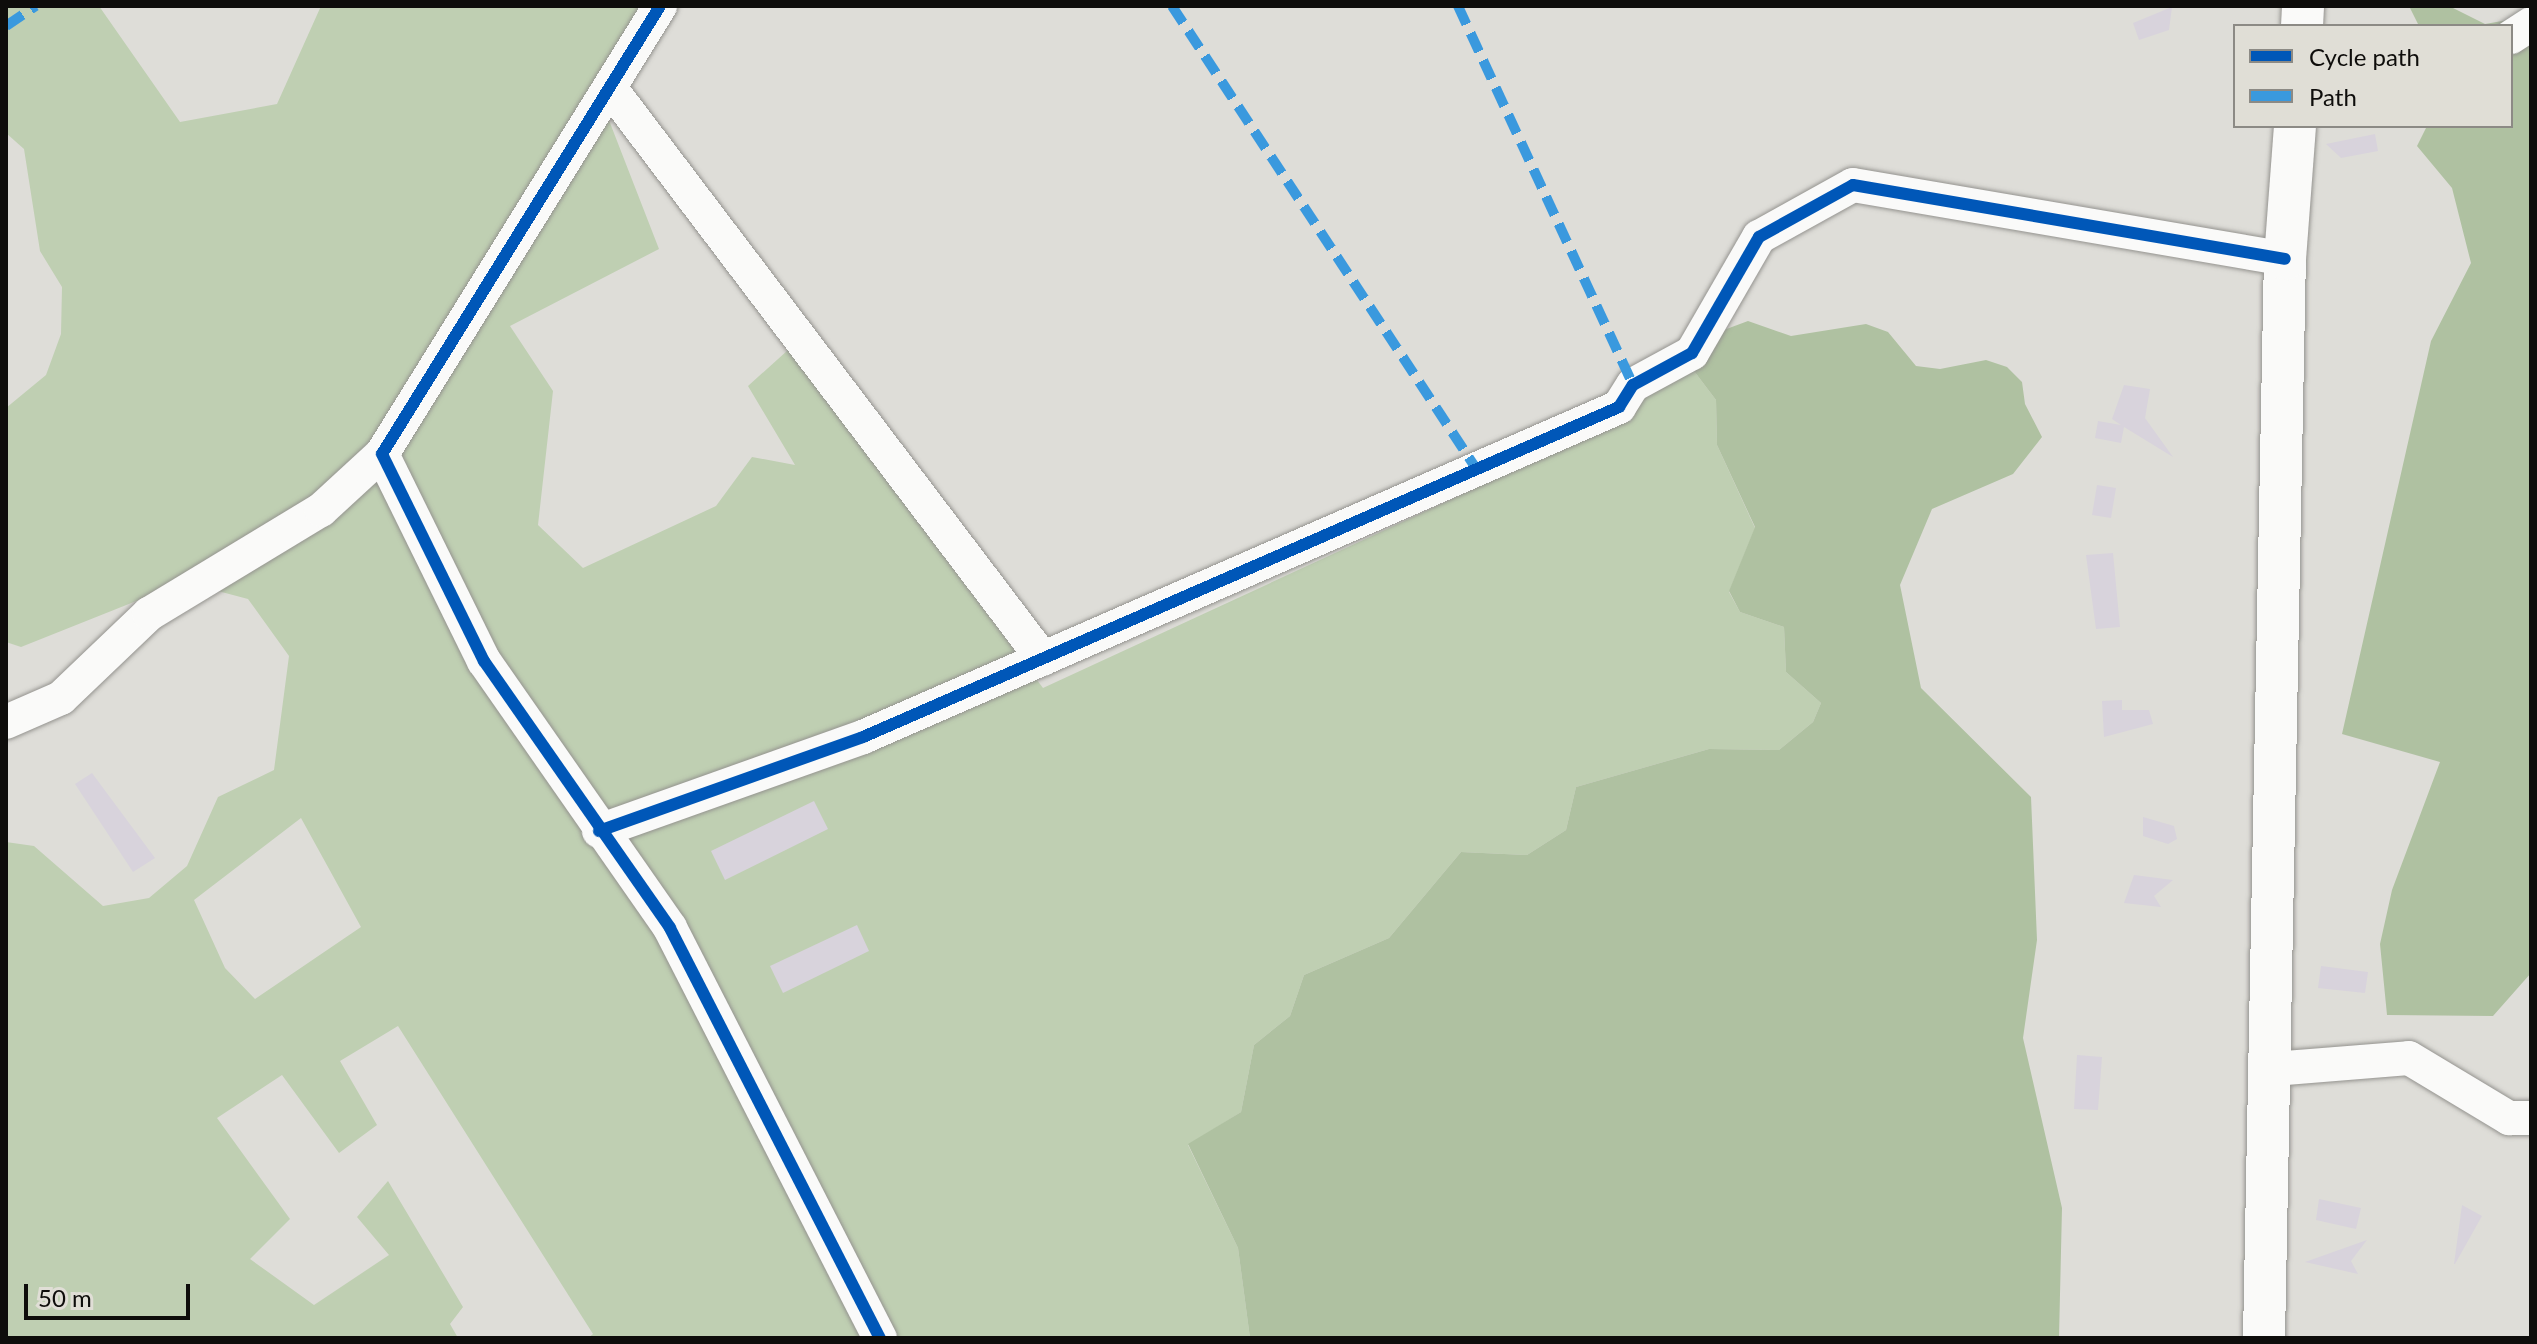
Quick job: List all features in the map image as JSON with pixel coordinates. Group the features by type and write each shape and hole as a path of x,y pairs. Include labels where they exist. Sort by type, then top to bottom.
{"main road":[{"path":"2264,1338 2273,1069 2285,259 2302,133"}],"street":[{"path":"6,738 61,698 149,614 321,510 382,454 660,6"},
{"path":"2513,36 2531,24"},
{"path":"611,89 1043,659"},
{"path":"599,831 863,737 1619,407 1633,385 1692,353 1759,237 1853,185 2285,259"},
{"path":"382,454 484,661 599,831 670,928 880,1338"},
{"path":"6,722 61,698"},
{"path":"2273,1069 2409,1058 2509,1118 2531,1118"}],"green space":[{"path":"6,6 99,6 180,122 277,104 321,6 651,6 598,92 659,249 510,326 553,391 538,525 583,568 716,506 752,457 795,465 748,386 788,350 1043,688 1478,487 1694,371 1716,400 1717,445 1755,528 1729,592 1740,612 1784,627 1786,672 1821,703 1813,722 1779,750 1709,749 1576,787 1566,830 1527,855 1461,852 1389,938 1304,975 1290,1016 1254,1045 1241,1112 1188,1145 1238,1248 1250,1338 588,1338 593,1334 398,1026 340,1061 377,1125 339,1153 282,1075 217,1118 290,1219 250,1259 314,1305 389,1255 357,1217 388,1181 463,1307 450,1324 458,1338 6,1338 6,842 34,846 103,906 149,898 187,866 218,797 274,770 289,656 248,599 184,582 21,647 6,642 6,408 46,375 61,334 62,287 40,251 24,149 6,133","holes":["301,818 361,927 255,999 225,968 194,900"]},
{"path":"2409,6 2451,7 2485,24 2418,24"},
{"path":"2531,16 2531,973 2493,1016 2387,1015 2380,944 2392,890 2440,762 2342,734 2431,341 2471,263 2452,188 2417,146 2426,128 2513,128 2513,24 2485,24"},
{"path":"1748,321 1791,336 1866,324 1888,332 1916,366 1940,369 1986,360 2007,367 2022,382 2025,404 2042,437 2013,474 1932,509 1900,585 1921,688 2031,797 2037,940 2023,1038 2062,1208 2059,1338 1250,1338 1238,1248 1188,1144 1241,1112 1254,1045 1290,1016 1304,975 1389,938 1461,852 1527,855 1566,830 1576,787 1709,749 1779,750 1813,722 1821,703 1786,672 1784,627 1740,612 1729,591 1755,527 1717,445 1716,400 1694,371 1705,337"}],"building":[{"path":"2172,7 2169,30 2139,40 2133,23"},
{"path":"2375,134 2378,151 2341,158 2326,144"},
{"path":"2124,385 2150,389 2145,418 2173,457 2124,427 2121,443 2095,438 2098,421 2121,425 2112,419"},
{"path":"2097,485 2116,488 2111,518 2092,515"},
{"path":"2113,553 2120,627 2096,629 2086,555"},
{"path":"2122,700 2122,710 2149,710 2153,724 2104,737 2102,701"},
{"path":"92,773 155,858 133,872 75,784"},
{"path":"814,801 828,829 725,880 711,851"},
{"path":"2143,817 2174,826 2177,839 2168,844 2143,836"},
{"path":"2134,875 2173,880 2154,896 2161,907 2124,903"},
{"path":"857,925 869,951 783,993 770,966"},
{"path":"2321,966 2368,972 2365,993 2318,988"},
{"path":"2077,1055 2102,1057 2098,1110 2074,1109"},
{"path":"2319,1199 2361,1208 2356,1229 2316,1220"},
{"path":"2462,1205 2482,1216 2454,1264"},
{"path":"2367,1240 2351,1261 2358,1274 2305,1262"}],"marked path":[{"path":"6,26 36,6"},
{"path":"1172,6 1475,467"},
{"path":"1458,6 1633,385"}],"cycle path":[{"path":"660,6 382,454 484,661 670,928 880,1338"},
{"path":"599,831 863,737 1619,407 1633,385 1692,353 1759,237 1853,185 2285,259"}]}
